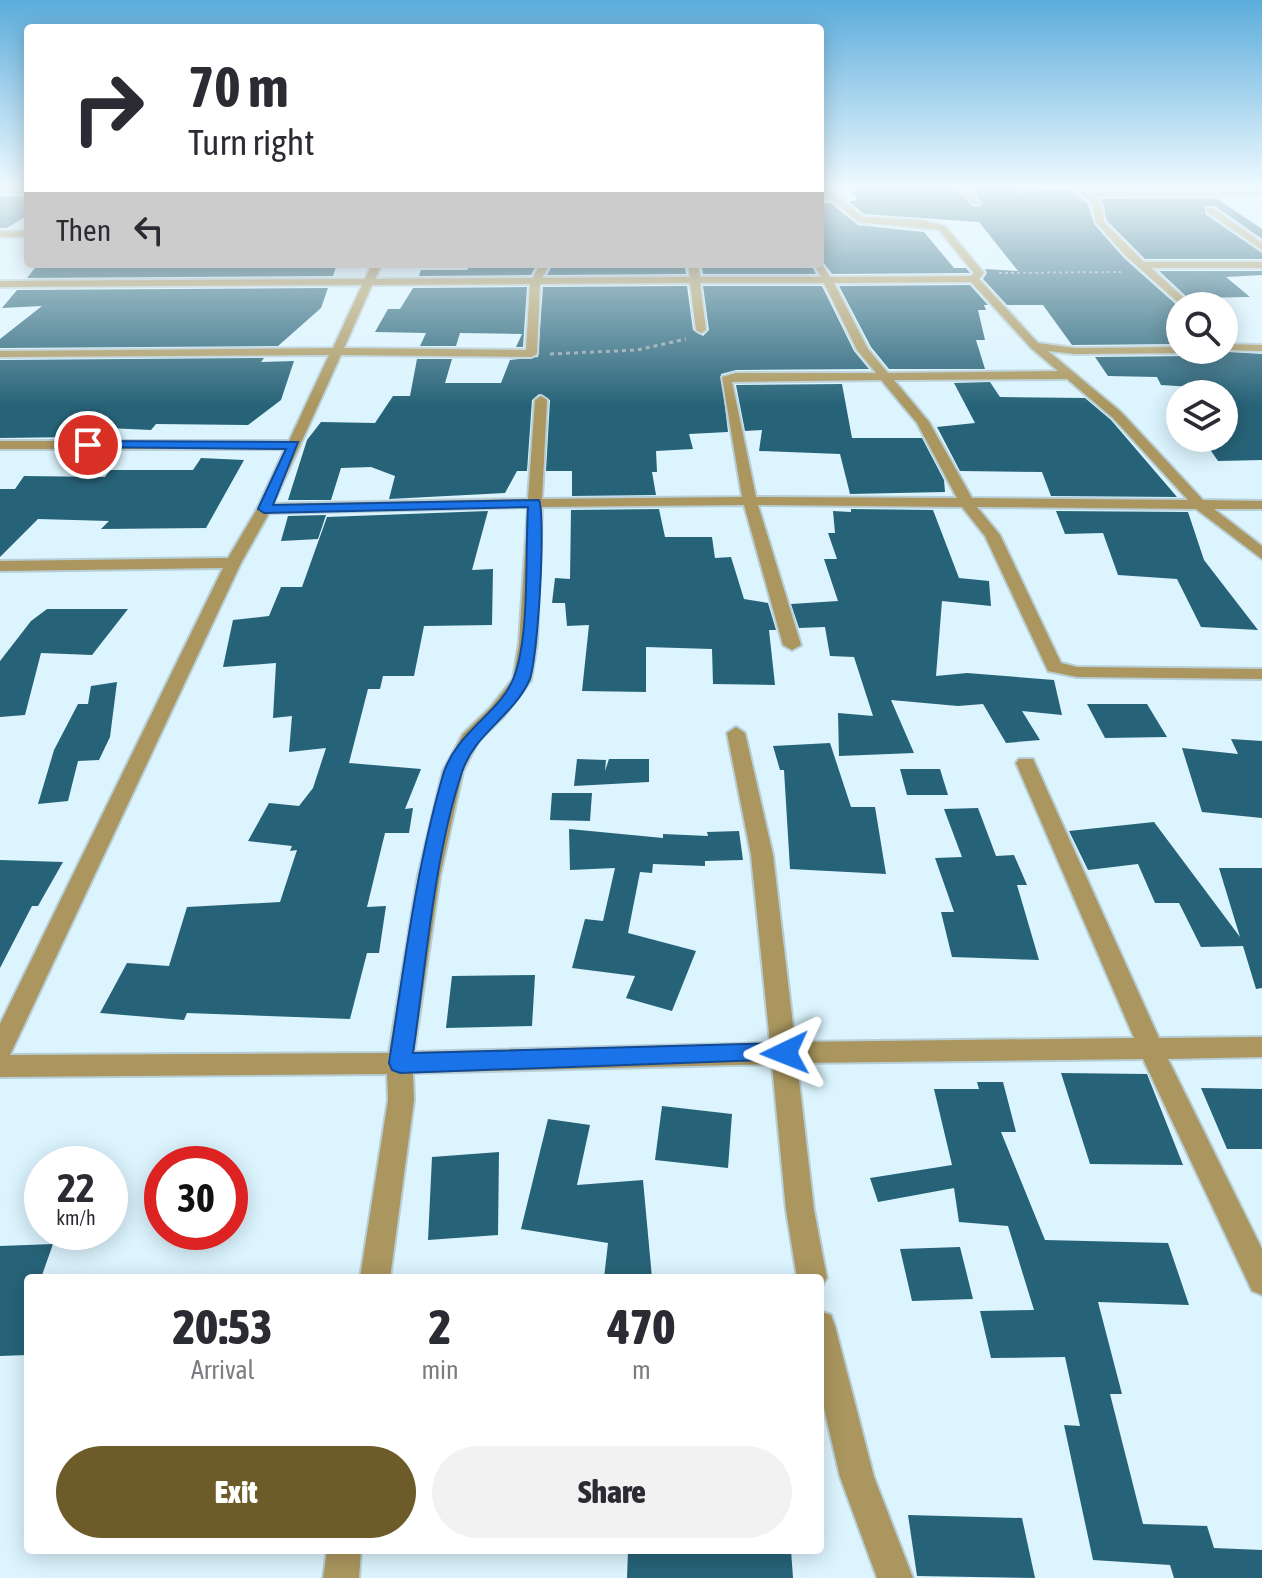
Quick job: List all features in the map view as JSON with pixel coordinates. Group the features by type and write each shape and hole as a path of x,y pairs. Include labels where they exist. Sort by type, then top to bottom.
{"street":[{"path":"964,259 1035,346 1117,415 1199,504 1262,554"},
{"path":"1137,259 1173,292"},
{"path":"1146,268 1262,265"},
{"path":"0,1050 233,563 264,509 375,268"},
{"path":"0,354 338,351 531,354 535,283 543,268"},
{"path":"694,268 701,330"},
{"path":"821,268 863,350 923,422 968,505 992,535 1054,667 1077,672 1262,674"},
{"path":"0,284 535,283 977,276"},
{"path":"1035,346 1089,351 1166,350"},
{"path":"1238,347 1262,348"},
{"path":"792,645 750,501 726,380 736,377 882,373 1067,375"},
{"path":"376,1274 401,1100 400,1063 429,876 453,771 470,738 497,712 522,680 528,643 541,400"},
{"path":"0,445 294,445"},
{"path":"264,509 750,501 1262,505"},
{"path":"0,566 233,563"},
{"path":"736,733 762,855 800,1210 811,1274"},
{"path":"1026,763 1150,1047 1262,1281"},
{"path":"0,1066 400,1063 785,1053 1262,1047"},
{"path":"824,1342 857,1477 895,1578"},
{"path":"341,1578 344,1554"}],"path":[{"path":"977,276 1146,268"},
{"path":"531,354 637,350 681,342 701,330"}],"building":[{"path":"824,259 946,259 954,268 966,268 970,273 832,274"},
{"path":"1008,259 1125,259 1166,296 1166,344 1072,345 1043,305 1007,305 983,279 987,273 985,269 1018,271"},
{"path":"1145,259 1262,259 1262,259"},
{"path":"35,268 336,268 333,276 27,278"},
{"path":"535,268 531,275 419,276 421,270"},
{"path":"551,268 685,268 686,274 547,275"},
{"path":"702,268 813,268 816,274 703,274"},
{"path":"1159,271 1262,271 1262,275 1226,277 1250,297 1238,297 1238,292 1182,292"},
{"path":"970,285 988,305 984,305 986,310 978,310 985,340 976,340 985,369 889,369 871,347 839,286"},
{"path":"687,286 693,330 703,336 709,330 703,286 822,286 854,351 869,369 736,370 721,374 728,432 689,434 693,449 656,451 657,472 652,472 656,495 572,496 572,471 546,471 550,400 539,394 532,400 527,471 517,471 505,493 389,499 395,476 371,467 341,468 331,500 288,500 307,440 321,422 375,423 393,396 410,396 417,359 452,359 445,383 501,383 510,360 538,357 543,287"},
{"path":"527,287 523,347 516,347 522,334 460,333 456,346 420,346 426,333 375,332 388,309 400,309 413,288"},
{"path":"328,288 321,308 278,346 0,348 0,339 42,306 2,308 17,290"},
{"path":"1238,352 1262,354 1262,460 1218,461 1212,452 1238,452 1238,380 1166,380 1166,385 1161,385 1157,377 1108,376 1095,357 1166,356 1166,364 1238,364"},
{"path":"264,358 261,362 294,361 281,400 248,425 156,424 151,430 85,427 78,437 0,438 0,360"},
{"path":"990,382 1000,397 1085,398 1111,420 1177,497 1051,496 1042,472 960,471 937,427 975,423 954,383"},
{"path":"842,384 852,438 922,438 944,480 945,492 850,494 840,454 759,451 762,430 745,431 736,385"},
{"path":"201,458 244,460 206,528 101,529 109,521 38,519 0,557 0,489 15,489 24,476 105,477 110,470 193,470"},
{"path":"659,509 665,537 712,537 715,558 731,557 744,599 768,603 776,630 769,630 775,685 713,684 712,649 646,647 646,692 582,691 589,625 567,626 565,603 552,603 555,578 570,579 571,510"},
{"path":"851,509 933,510 959,578 989,581 991,606 942,601 936,676 967,673 1054,680 1062,715 1022,711 1040,740 1006,743 983,704 958,706 891,700 914,753 839,756 838,713 873,716 854,657 830,656 825,627 799,628 791,604 838,601 824,559 837,559 828,533 835,533 833,511 851,512"},
{"path":"488,511 472,570 493,569 492,625 424,626 414,676 383,676 380,689 368,689 349,763 421,769 405,809 413,808 409,833 385,833 367,907 386,906 379,953 367,953 350,1019 187,1013 184,1020 100,1013 127,963 169,966 187,907 280,902 297,850 290,851 292,846 248,841 269,803 299,806 313,788 326,748 289,752 292,716 273,718 276,663 223,667 233,620 269,616 281,587 302,587 327,517"},
{"path":"1056,511 1188,512 1204,560 1258,630 1201,627 1177,579 1118,575 1103,533 1065,534"},
{"path":"326,515 318,539 281,541 288,516"},
{"path":"47,609 128,609 92,655 41,653 25,715 0,717 0,661 31,621"},
{"path":"117,682 110,737 99,760 78,761 68,801 38,804 54,750 78,704 88,704 91,686"},
{"path":"1087,704 1147,704 1167,737 1105,738"},
{"path":"1231,739 1262,741 1262,818 1202,812 1182,748 1238,754"},
{"path":"830,743 851,807 875,807 886,874 790,869 784,770 780,770 773,746"},
{"path":"577,759 606,760 605,771 609,759 649,759 649,782 574,786"},
{"path":"900,769 940,769 948,795 907,795"},
{"path":"552,793 592,793 590,821 550,820"},
{"path":"978,808 996,856 1014,855 1027,885 1017,885 1039,960 952,957 941,912 954,912 935,858 962,857 944,809"},
{"path":"1154,822 1240,937 1219,868 1262,868 1262,988 1256,989 1243,946 1201,947 1179,903 1155,903 1138,864 1088,870 1069,831"},
{"path":"569,829 663,838 663,834 708,836 707,832 739,831 743,860 705,861 705,866 653,864 652,873 640,872 628,933 696,951 672,1011 626,998 635,976 572,968 585,919 603,921 615,868 570,870"},
{"path":"0,860 63,862 38,906 32,906 0,968"},
{"path":"535,975 532,1026 446,1028 452,976"},
{"path":"1061,1073 1147,1074 1183,1165 1090,1164"},
{"path":"977,1082 1003,1082 1016,1132 1001,1132 1045,1240 1168,1243 1189,1305 1098,1302 1122,1394 1110,1394 1143,1524 1207,1526 1214,1548 1262,1550 1262,1578 1174,1578 1170,1565 1093,1560 1064,1425 1080,1426 1065,1357 991,1358 980,1311 1034,1310 1008,1226 959,1222 954,1188 878,1202 870,1178 952,1165 934,1089 979,1089"},
{"path":"1201,1088 1262,1089 1262,1149 1227,1149"},
{"path":"662,1106 732,1114 728,1168 655,1160"},
{"path":"548,1119 590,1125 577,1185 643,1180 652,1274 604,1274 608,1243 521,1229"},
{"path":"499,1152 498,1235 428,1240 432,1157"},
{"path":"24,1245 24,1250 51,1250 42,1274 24,1274 24,1355 0,1356 0,1246"},
{"path":"960,1247 973,1299 912,1301 900,1249"},
{"path":"908,1515 1022,1518 1035,1578 917,1576"},
{"path":"628,1554 791,1554 793,1578 627,1578"}],"route":[{"path":"88,445 294,445 264,509 535,503 528,643 522,680 497,712 470,738 453,771 429,876 400,1063 785,1053"}]}
